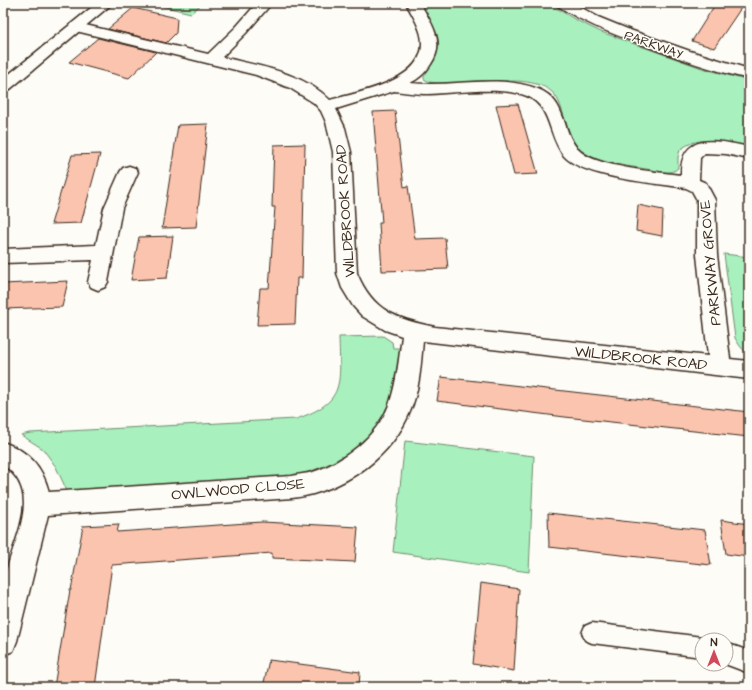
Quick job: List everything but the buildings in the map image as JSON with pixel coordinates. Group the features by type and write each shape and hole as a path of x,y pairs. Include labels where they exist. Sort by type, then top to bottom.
{"street":[{"path":"3,87 106,3"},
{"path":"212,58 241,30 264,3"},
{"path":"326,106 394,86 408,80 417,73 424,64 430,49 429,36 414,3"},
{"name":"PARKWAY","path":"563,3 594,21 630,36 680,54 745,73"},
{"name":"WILDBROOK ROAD","path":"77,27 212,58 261,71 287,80 307,90 326,106 340,136 347,273 350,284 356,295 378,316 392,325 434,335 749,370"},
{"path":"745,73 749,58"},
{"path":"394,86 424,89 509,87 535,93 543,97 550,104 563,142 568,151 578,159 592,166 690,183"},
{"name":"PARKWAY GROVE","path":"720,366 707,255 706,200 699,187 690,183 691,157 695,151 705,148 718,147 749,153"},
{"path":"98,282 113,208 129,172"},
{"path":"3,256 104,252"},
{"name":"OWLWOOD CLOSE","path":"38,504 292,487 316,482 340,472 374,447 392,423 401,404 406,386 414,331"},
{"path":"3,453 21,464 31,476 38,491 38,504 3,641"}],"lane":[{"path":"592,633 694,646"},
{"path":"734,657 749,662"}],"green space":[{"path":"148,3 203,3 191,13"},
{"path":"421,3 548,3 576,20 601,32 702,68 749,81 749,147 713,141 696,142 680,150 678,157 678,168 671,172 617,164 597,159 588,155 574,142 570,135 557,98 552,92 540,85 518,81 436,83 429,82 424,79 424,76 432,65 439,47 436,32"},
{"path":"724,254 749,257 749,354 744,351 735,338"},
{"path":"383,336 392,342 393,348 401,348 397,380 387,411 379,424 359,446 334,461 306,473 291,477 67,491 56,467 43,449 21,435 30,433 296,419 312,413 324,406 332,398 337,389 340,367 339,337"},
{"path":"405,441 534,456 529,572 393,552"}]}
